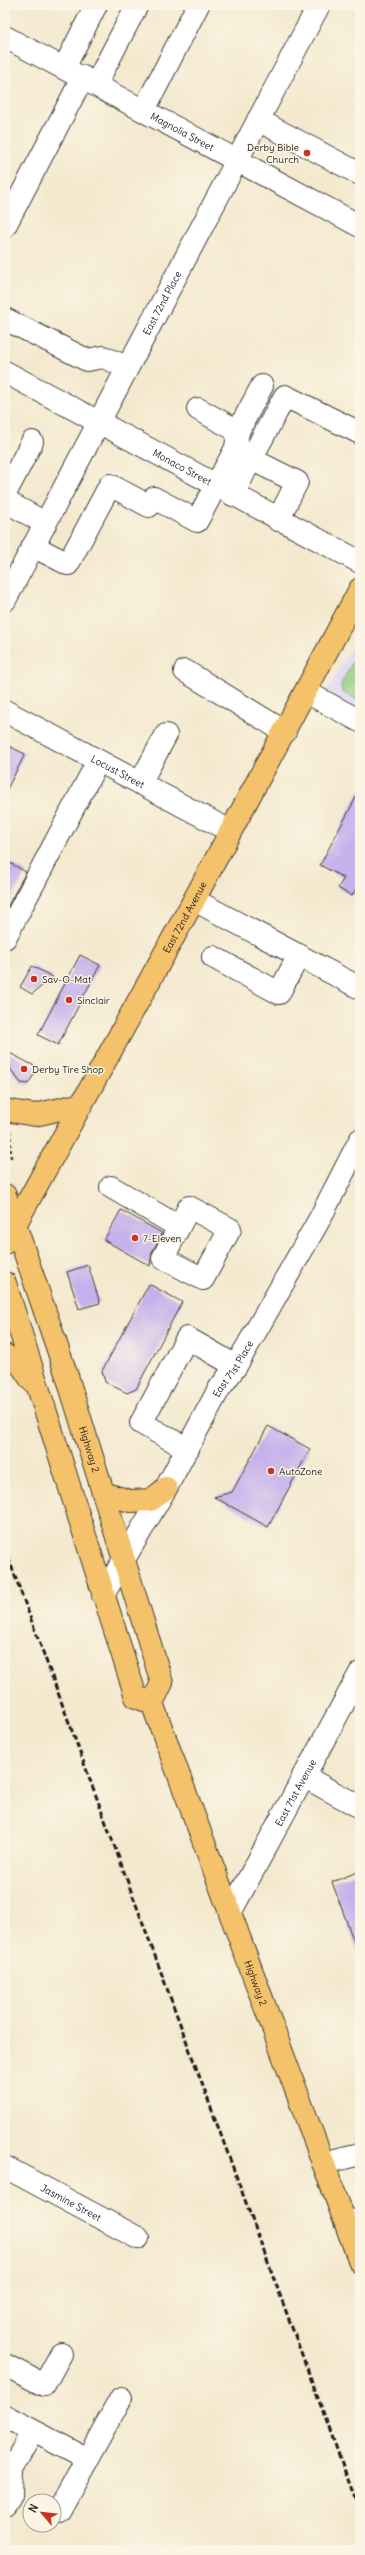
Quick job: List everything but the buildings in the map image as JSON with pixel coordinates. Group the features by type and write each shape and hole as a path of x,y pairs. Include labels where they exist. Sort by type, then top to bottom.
{"main road":[{"name":"East 72nd Avenue","path":"10,1234 194,900 360,589"},
{"path":"7,1120 82,1104"},
{"name":"Highway 2","path":"5,1195 10,1234 68,1379 162,1683 152,1703 323,2163 353,2221 360,2262"},
{"path":"5,1283 136,1696 152,1703"},
{"path":"5,1355 25,1370 41,1396"},
{"path":"103,1493 130,1501 151,1500 166,1488"}],"street":[{"path":"81,76 96,5"},
{"path":"5,226 81,76 137,5"},
{"path":"144,110 198,5"},
{"name":"East 72nd Place","path":"5,600 319,5"},
{"name":"Magnolia Street","path":"5,37 81,76 360,226"},
{"path":"258,120 360,174"},
{"path":"5,319 86,360 103,357 127,367"},
{"name":"Monaco Street","path":"5,372 278,520 360,562"},
{"path":"224,491 236,448 238,431 262,386"},
{"path":"33,546 68,564 110,485 149,506 154,498 197,521 251,459 285,396 360,433"},
{"path":"198,409 238,431"},
{"path":"5,494 32,442"},
{"path":"251,459 297,482 278,520"},
{"path":"5,501 45,523"},
{"path":"185,671 284,732"},
{"path":"306,692 360,721"},
{"name":"Locust Street","path":"5,711 230,831"},
{"path":"140,783 166,735"},
{"path":"5,938 98,761"},
{"path":"194,900 360,988"},
{"path":"213,957 279,992 299,955"},
{"name":"East 71st Place","path":"103,1594 166,1488 219,1389 240,1359 319,1220 360,1140"},
{"path":"111,1187 179,1227"},
{"path":"188,1449 141,1423 187,1338 240,1359"},
{"name":"East 71st Avenue","path":"230,1913 360,1673"},
{"path":"303,1776 360,1807"},
{"path":"323,2163 360,2154"},
{"name":"Jasmine Street","path":"5,2167 138,2238"},
{"path":"5,2365 44,2385 61,2354"},
{"path":"62,2504 121,2398"},
{"path":"5,2416 86,2460"},
{"path":"5,2506 11,2495 9,2466 33,2431"}],"path":[{"path":"7,1120 11,1160"}],"shaded area":[{"path":"360,633 360,716 324,696"}],"green space":[{"path":"360,648 360,701 342,692 341,684"}],"railway":[{"path":"5,1549 360,2512"}],"place":[{"name":"Derby Bible Church","path":"307,153"},
{"name":"Sav-O-Mat","path":"34,979"},
{"name":"Sinclair","path":"69,1000"},
{"name":"Derby Tire Shop","path":"24,1069"},
{"name":"7-Eleven","path":"135,1238"},
{"name":"AutoZone","path":"271,1471"}]}
